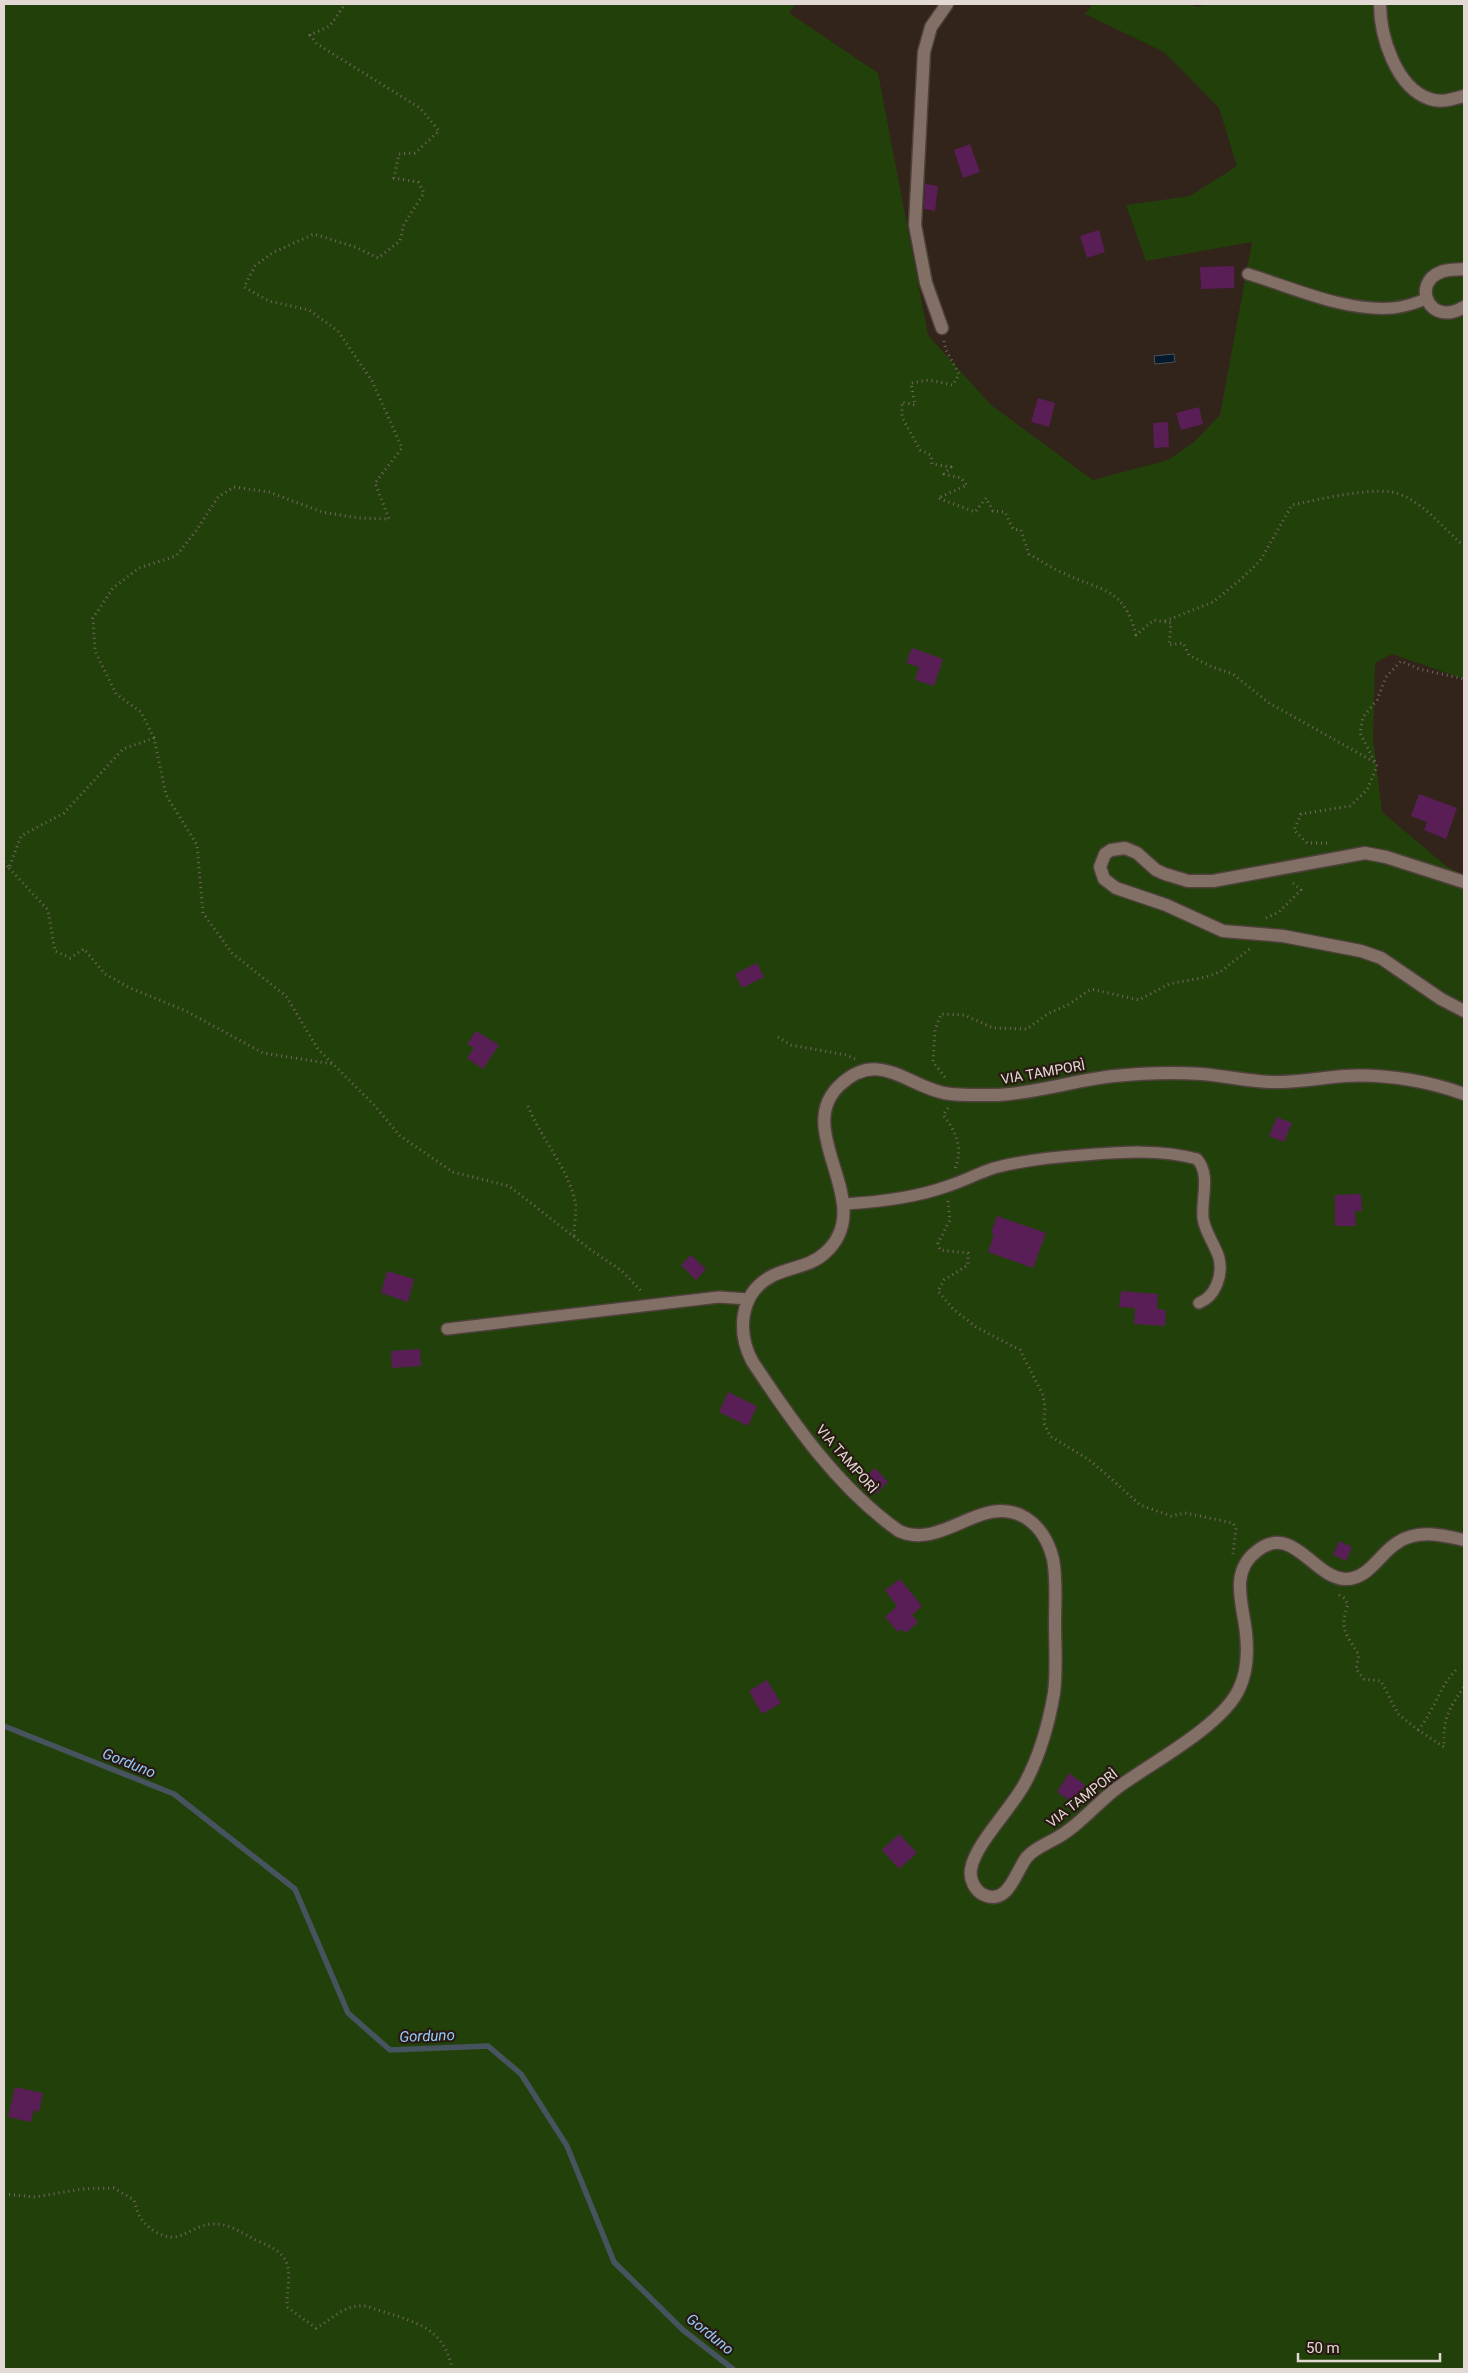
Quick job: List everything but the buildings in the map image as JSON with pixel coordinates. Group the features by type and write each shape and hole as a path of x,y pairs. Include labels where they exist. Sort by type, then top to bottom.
{"street":[{"path":"942,328 926,283 917,241 914,210 924,52 931,27 948,4"},
{"path":"1380,4 1382,26 1388,48 1401,73 1413,89 1432,100 1453,99 1464,96"},
{"path":"1464,269 1442,271 1436,274 1428,282 1426,299 1432,307 1441,312 1453,312 1464,307"},
{"path":"1464,882 1374,854 1346,856 1200,882 1156,870 1137,853 1125,848 1111,850 1101,861 1100,867 1104,878 1116,888 1166,905 1223,931 1312,941 1381,958 1434,994 1464,1011"},
{"path":"748,1299 758,1286 772,1276 806,1265 826,1252 839,1236 844,1217 844,1204 824,1128 824,1108 829,1097 841,1084 856,1074 868,1070"},
{"name":"VIA TAMPORÌ","path":"868,1070 888,1070 936,1090 954,1094 1012,1094 1116,1075 1184,1073 1269,1082 1310,1081 1342,1076 1377,1077 1432,1084 1464,1094"},
{"name":"VIA TAMPORÌ","path":"748,1299 743,1321 742,1339 752,1361 825,1460 872,1510 900,1531 916,1536 934,1534 993,1511 1013,1512 1032,1522 1050,1550 1055,1578 1055,1678 1053,1695 1037,1753 1025,1783 980,1848 971,1867 971,1878 978,1890 983,1894 996,1896 1006,1892 1025,1859 1034,1850 1068,1831 1114,1790 1214,1721 1229,1706 1239,1689 1246,1667 1246,1638 1239,1581 1243,1568"},
{"path":"1243,1568 1259,1548 1281,1543 1297,1550 1336,1577 1350,1578 1366,1571 1390,1548 1406,1538 1426,1534 1464,1540"}],"lane":[{"path":"1248,274 1324,298 1373,308 1403,307 1426,299"},
{"path":"844,1204 890,1200 947,1187 994,1168 1029,1159 1124,1152 1163,1152 1197,1159 1205,1172 1203,1198 1205,1225 1219,1258 1220,1266 1220,1276 1214,1290 1206,1300 1199,1303"},
{"path":"447,1329 719,1296 748,1299"}],"path":[{"path":"345,4 330,26 310,35 318,44 420,108 439,131 415,153 399,154 394,178 418,182 424,193 404,224 400,241 378,258 355,247 314,234 272,253 255,266 244,287 269,301 310,310 338,330 372,381 402,448 375,483 389,519 359,518 322,512 269,492 234,488 218,498 176,556 139,568 113,588 93,618 94,651 116,694 141,712 154,738 166,795 197,846 203,913 232,953 286,996 318,1049 400,1136 453,1172 509,1186 574,1237 622,1271 654,1304"},
{"path":"942,328 946,350 959,374 956,380 953,385 929,380 911,383 915,405 902,402 902,417 920,450 931,455 932,464 951,467 944,474 961,478 967,485 938,498 975,512 986,498 993,511 1005,512 1013,529 1021,530 1029,554 1062,573 1095,585 1118,597 1132,619 1136,635 1154,620 1171,623 1169,645 1183,643 1189,655 1212,667 1233,674 1269,702 1376,763"},
{"path":"1164,622 1213,602 1240,580 1260,560 1292,505 1376,491 1401,494 1421,506 1464,546"},
{"path":"1346,856 1337,842 1308,843 1294,830 1301,814 1350,806 1368,790 1377,766 1360,733 1364,717 1377,700 1386,677 1401,661 1419,669 1464,679"},
{"path":"9,868 20,836 64,812 123,749 154,738"},
{"path":"4,862 48,910 55,951 70,958 84,949 105,974 130,988 186,1011 263,1053 333,1064"},
{"path":"1241,933 1252,925 1279,912 1301,890 1295,883 1282,879 1275,870"},
{"path":"1243,1568 1233,1565 1232,1546 1236,1528 1233,1523 1185,1513 1171,1516 1140,1505 1094,1464 1050,1436 1044,1423 1045,1408 1043,1395 1020,1350 976,1327 953,1309 938,1291 944,1280 968,1265 968,1253 940,1250 938,1243 950,1220 947,1187 957,1163 960,1146 954,1130 943,1116 954,1094 949,1083 933,1062 936,1030 941,1014 964,1014 993,1028 1028,1029 1049,1013 1068,1005 1091,989 1139,1000 1169,984 1206,978 1220,972 1248,951 1261,934"},
{"path":"778,1037 791,1045 846,1054 865,1064 868,1070"},
{"path":"528,1106 537,1129 564,1171 575,1202 574,1237"},
{"path":"1336,1593 1344,1598 1348,1604 1342,1620 1344,1631 1359,1656 1356,1669 1364,1679 1381,1680 1398,1714 1444,1747 1444,1724 1448,1709 1464,1687"},
{"path":"1418,1730 1428,1720 1448,1678 1457,1669"},
{"path":"4,2194 35,2197 82,2189 114,2188 134,2200 138,2215 144,2224 164,2237 173,2238 211,2224 234,2227 277,2250 286,2262 289,2277 287,2307 316,2328 343,2309 356,2305 366,2306 429,2328 444,2345 450,2356 452,2369"}],"green space":[{"path":"4,4 796,4 789,13 878,73 928,335 991,405 1093,480 1168,460 1194,442 1220,415 1252,242 1146,261 1126,205 1190,196 1237,166 1219,108 1164,52 1085,14 1093,4 1190,4 1197,7 1207,4 1464,4 1464,679 1392,654 1375,663 1373,738 1382,812 1445,865 1464,876 1464,2369 4,2369"}],"water":[{"path":"1174,354 1175,362 1155,364 1154,356"}],"waterway":[{"name":"Gorduno","path":"4,1726 174,1794 295,1889 348,2013 390,2050 488,2046 521,2074 567,2146 614,2262 683,2330 733,2369"}]}
